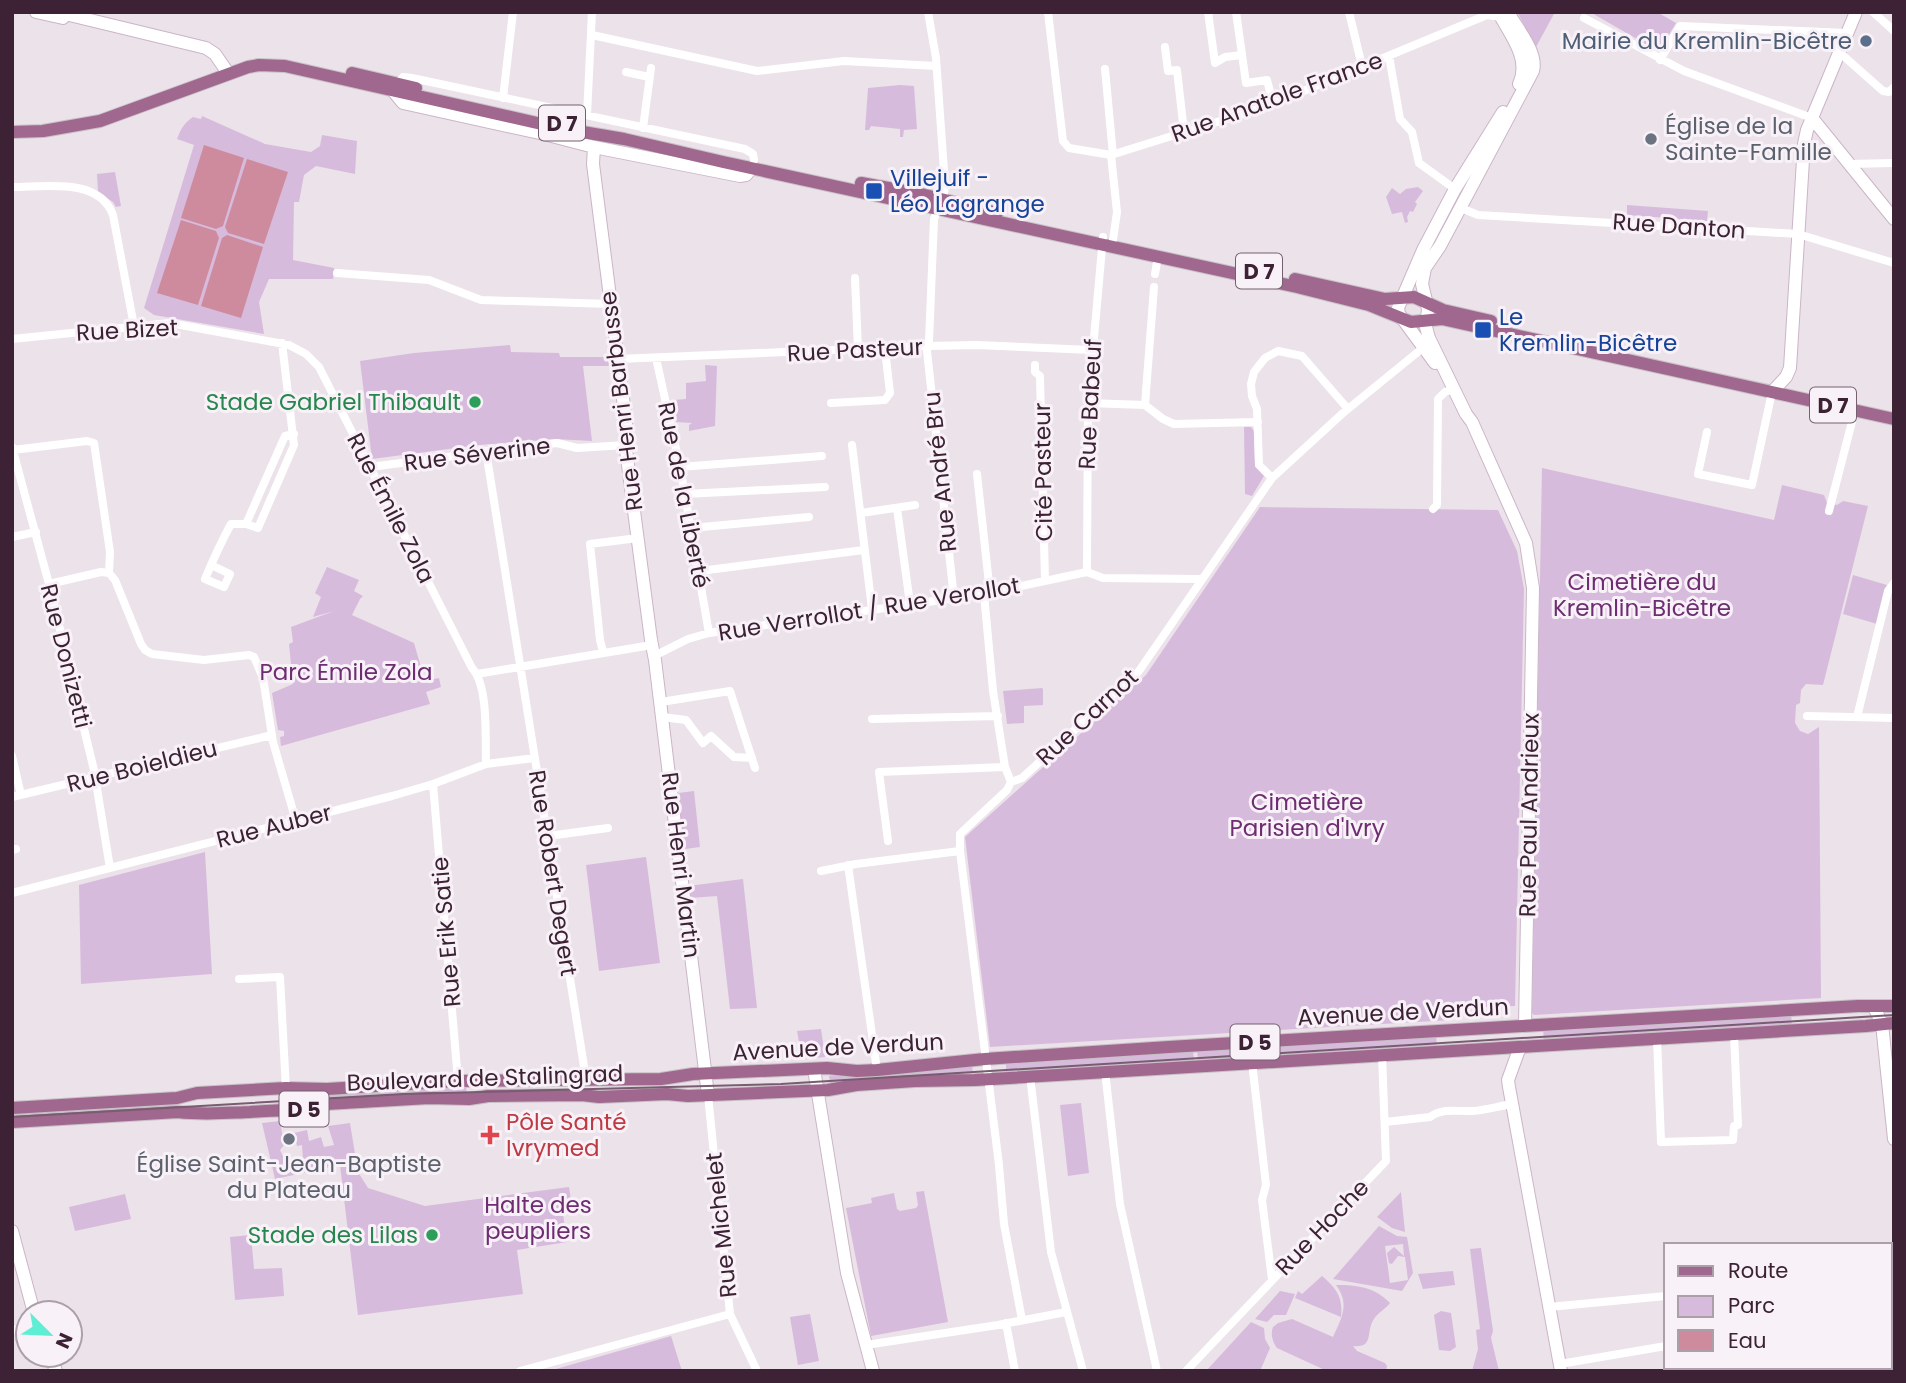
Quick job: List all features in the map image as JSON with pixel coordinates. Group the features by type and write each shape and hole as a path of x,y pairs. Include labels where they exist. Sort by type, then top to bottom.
{"main road":[{"path":"36,12 151,38 167,39"},
{"path":"57,12 206,48 215,54 226,70"},
{"path":"1775,389 1790,368 1804,144 1856,12"},
{"path":"1427,342 1428,309 1422,284 1425,268 1461,208 1535,64 1496,14"},
{"path":"1427,342 1404,321 1398,311 1402,297 1455,189 1521,81 1528,57"},
{"name":"D 7","path":"12,125 39,125 99,113 226,70 258,65 285,66 395,88 568,130 753,164 1385,299 1414,297 1443,310 1894,419"},
{"name":"D 7","path":"12,132 43,131 100,121 226,70"},
{"path":"395,88 403,103 594,147 740,176 746,176 753,164"},
{"path":"1812,118 1894,219"},
{"path":"1461,208 1465,185 1482,155 1482,144"},
{"name":"Rue Henri Barbusse","path":"594,147 593,164 653,650"},
{"path":"1448,231 1448,223 1457,204 1455,189"},
{"name":"D 7","path":"1109,241 1158,256 1369,305 1404,321 1442,320 1894,412"},
{"name":"Rue Paul Andrieux","path":"1427,342 1472,422 1526,543 1533,604 1525,1026"},
{"name":"Rue Henri Martin","path":"653,650 666,717 706,1074"},
{"name":"Avenue de Verdun","path":"706,1074 814,1069 877,1070 985,1059 1894,1006"},
{"path":"1874,1007 1888,1024 1894,1139"},
{"name":"Avenue de Verdun","path":"708,1095 817,1091 915,1080 987,1079 1888,1024"},
{"path":"1525,1026 1508,1080 1561,1367"},
{"path":"814,1069 847,1273 873,1371"},
{"name":"Boulevard de Stalingrad","path":"12,1108 286,1088 311,1087 327,1090 458,1081 661,1079 706,1074"},
{"name":"Rue Michelet","path":"706,1074 708,1095"},
{"name":"Boulevard de Stalingrad","path":"12,1122 178,1112 201,1115 429,1098 708,1095"},
{"path":"12,1231 30,1299"}],"street":[{"path":"503,98 513,12"},
{"path":"587,115 592,12"},
{"name":"Rue André Bru","path":"928,12 936,66 945,184 934,219 928,346 954,597"},
{"path":"1048,12 1063,141 1069,148 1112,155"},
{"path":"1208,12 1215,63 1225,57 1242,55"},
{"path":"1236,12 1246,83 1267,80 1273,103"},
{"path":"1349,12 1362,66"},
{"path":"1873,12 1894,31"},
{"name":"Rue Anatole France","path":"1112,155 1273,103 1496,14"},
{"path":"1584,18 1684,71 1812,118"},
{"path":"1660,60 1681,26 1847,33"},
{"path":"592,35 757,71 844,61 936,66"},
{"path":"1165,47 1168,71 1177,70 1184,132"},
{"path":"1839,51 1883,91 1889,92 1894,87"},
{"path":"1389,57 1400,119 1412,132 1419,163 1455,189"},
{"path":"1105,69 1117,212 1109,241"},
{"path":"626,72 650,72 643,128"},
{"path":"395,88 401,78 406,77 587,115 745,149 753,154 753,164"},
{"path":"1849,163 1894,163"},
{"path":"12,187 82,188 105,200 113,215 134,326"},
{"name":"Rue Danton","path":"1461,208 1478,215 1798,234 1894,262"},
{"name":"Rue Babeuf","path":"1087,572 1088,403 1093,362 1091,350 1109,241"},
{"path":"1155,274 1158,256"},
{"path":"337,272 429,281 481,300 610,304"},
{"path":"855,278 859,350"},
{"path":"1145,405 1154,287"},
{"name":"Rue Bizet","path":"12,340 170,323 297,348"},
{"name":"Rue Carnot","path":"960,851 960,834 1007,790 1010,782 1022,778 1137,673 1272,478 1427,342"},
{"path":"211,565 231,524 246,524 258,528 294,445 282,343"},
{"name":"Rue Pasteur","path":"618,359 975,345 1091,350"},
{"name":"Rue Émile Zola","path":"297,348 319,367 477,674 483,699 486,764"},
{"path":"831,403 885,400 890,393 885,349"},
{"path":"1272,478 1259,466 1258,422 1251,384 1265,358 1278,351 1302,356 1348,409"},
{"name":"Rue de la Liberté","path":"656,358 680,467 709,633"},
{"name":"Cité Pasteur","path":"1035,365 1035,372 1040,376 1045,581"},
{"path":"1433,509 1437,505 1438,399 1452,389"},
{"path":"1707,432 1698,474 1752,485 1775,389"},
{"path":"1088,403 1145,405 1174,424 1258,422"},
{"path":"1829,511 1854,410"},
{"path":"13,449 94,443 110,552 109,573"},
{"name":"Rue Séverine","path":"370,467 557,443 577,448 626,445"},
{"path":"852,445 872,609"},
{"name":"Rue Donizetti","path":"13,449 96,778 110,868"},
{"name":"Rue Robert Degert","path":"486,451 586,1079"},
{"path":"680,467 822,456"},
{"path":"977,474 993,691 1005,767 1010,782"},
{"path":"685,494 825,487"},
{"path":"861,513 915,505"},
{"path":"897,508 910,604"},
{"path":"691,528 808,517"},
{"path":"12,537 36,532"},
{"path":"603,652 590,544 638,538"},
{"path":"700,571 864,550"},
{"path":"49,584 101,572 109,573 115,580 145,650 152,654 204,660 249,655 254,657 263,678 272,735 296,821"},
{"path":"1087,572 1102,578 1201,579"},
{"name":"Rue Verrollot / Rue Verollot","path":"477,674 603,652 653,650 709,633 987,594 1087,572"},
{"path":"1857,717 1891,587"},
{"path":"664,702 730,691 755,768"},
{"path":"872,719 998,716"},
{"path":"1807,716 1894,719"},
{"path":"666,717 686,720 703,743 710,736 734,757 752,758"},
{"name":"Rue Boieldieu","path":"17,796 272,735"},
{"path":"12,756 17,796"},
{"name":"Rue Auber","path":"12,893 433,784 486,764 535,758"},
{"path":"888,841 879,772 1005,767"},
{"name":"Rue Erik Satie","path":"433,784 458,1081"},
{"path":"548,836 608,828"},
{"path":"821,871 960,851 1004,1224 1022,1320"},
{"path":"848,865 877,1070"},
{"path":"239,979 280,976 287,1110"},
{"path":"1657,1038 1661,1142 1733,1140 1734,1126 1738,1125 1734,1034"},
{"name":"Rue Hoche","path":"1186,1371 1386,1161 1382,1054"},
{"path":"1252,1062 1266,1185 1262,1200 1272,1279"},
{"path":"1105,1071 1120,1204 1157,1371"},
{"path":"1030,1076 1051,1252 1083,1371"},
{"name":"Rue Michelet","path":"708,1095 730,1314 757,1371"},
{"path":"1385,1122 1512,1104"},
{"path":"1549,1307 1664,1296"},
{"path":"866,1345 1066,1312"},
{"path":"520,1371 730,1314"},
{"path":"1006,1323 1015,1371"},
{"path":"1561,1367 1664,1346"}],"green space":[{"path":"1517,12 1555,12 1536,47"},
{"path":"1590,12 1657,12 1676,23 1661,48 1656,50"},
{"path":"914,86 917,129 904,130 903,137 900,137 900,129 871,126 869,130 865,130 868,88"},
{"path":"202,116 265,144 311,152 320,146 322,135 357,141 355,174 316,166 304,175 299,202 294,202 293,260 334,268 333,279 269,279 259,302 264,334 154,315 144,308 194,145 177,139 187,122 193,117 201,119"},
{"path":"115,172 121,206 116,207 98,192 97,174"},
{"path":"1418,187 1423,191 1415,202 1417,204 1413,212 1410,211 1407,217 1408,222 1405,223 1402,212 1392,214 1386,197 1392,188 1400,194 1406,189"},
{"path":"1627,205 1708,211 1707,221 1627,215"},
{"name":"Stade Gabriel Thibault","path":"510,345 511,352 559,353 560,357 610,357 612,366 583,366 592,441 555,439 479,445 372,459 360,361 414,353"},
{"path":"705,365 717,366 715,426 689,431 689,425 692,423 676,422 674,400 686,399 686,383 706,381"},
{"path":"1244,427 1251,427 1254,431 1255,466 1264,476 1252,496 1245,494"},
{"name":"Cimetière du Kremlin-Bicêtre","path":"1542,468 1774,520 1782,485 1824,495 1827,503 1837,505 1843,501 1868,506 1823,685 1806,684 1801,690 1800,703 1796,705 1795,723 1800,731 1808,734 1819,727 1821,998 1534,1015 1532,1013"},
{"name":"Cimetière Parisien d'Ivry","path":"1260,507 1498,510 1517,551 1524,589 1515,1006 1451,1008 1451,1020 990,1047 965,837 1146,675"},
{"name":"Parc Émile Zola","path":"327,567 359,580 354,591 363,596 352,615 414,643 425,681 439,678 441,687 426,692 430,704 281,746 280,737 284,736 284,731 278,730 272,693 293,684 289,644 293,642 291,627 334,611 313,617 321,597 315,593"},
{"path":"1853,575 1887,585 1877,624 1843,614"},
{"path":"1042,688 1043,705 1024,706 1024,723 1007,724 1003,691"},
{"path":"694,791 700,847 678,850 671,794"},
{"path":"205,852 212,974 81,984 79,885"},
{"path":"646,857 660,963 599,971 586,865"},
{"path":"743,879 757,1008 730,1009 717,896 690,898 688,886"},
{"path":"1791,1012 1792,1027 1544,1042 1543,1029"},
{"path":"821,1029 825,1057 802,1059 797,1031"},
{"path":"1436,1034 1437,1048 1198,1062 1197,1048"},
{"path":"1193,1048 1194,1063 1006,1074 1006,1061"},
{"path":"972,1066 973,1073 830,1083 829,1076"},
{"path":"466,1087 467,1094 306,1101 305,1094"},
{"path":"1081,1103 1089,1173 1068,1176 1060,1105"},
{"name":"Stade des Lilas","path":"280,1121 284,1145 280,1150 287,1165 303,1160 302,1145 297,1146 294,1133 307,1130 309,1141 321,1137 324,1147 334,1145 328,1126 350,1123 358,1172 368,1188 425,1206 569,1187 573,1212 563,1214 567,1242 517,1250 523,1294 358,1315 340,1165 275,1179 262,1123"},
{"path":"924,1191 948,1322 871,1336 846,1208 872,1203 871,1198 894,1193 897,1209 900,1211 916,1208 916,1192"},
{"path":"1401,1192 1405,1232 1392,1228 1377,1217"},
{"path":"125,1194 131,1219 75,1231 69,1207"},
{"path":"1379,1226 1397,1236 1407,1237 1413,1273 1402,1291 1333,1279","holes":["1403,1244 1404,1256 1394,1247 1387,1253 1389,1263 1392,1264 1398,1256 1405,1257 1408,1280 1390,1283 1385,1246"]},
{"path":"251,1235 254,1269 282,1268 284,1296 235,1300 230,1237"},
{"path":"1481,1248 1493,1331 1491,1338 1499,1371 1472,1371 1478,1349 1476,1330 1480,1329 1470,1249"},
{"path":"1453,1271 1455,1285 1423,1289 1418,1274"},
{"path":"1322,1276 1338,1294 1341,1317 1295,1298 1298,1291 1302,1294"},
{"path":"1336,1285 1365,1288 1378,1293 1390,1303 1371,1324 1367,1342 1353,1346 1357,1351 1385,1363 1386,1371 1327,1371 1277,1348 1273,1341 1273,1327 1292,1319 1333,1337 1344,1305"},
{"path":"1280,1291 1295,1294 1286,1315 1274,1315 1267,1322 1255,1319"},
{"path":"1441,1311 1451,1313 1456,1347 1450,1351 1439,1350 1434,1315"},
{"path":"810,1314 819,1361 798,1365 790,1317"},
{"path":"1251,1322 1264,1328 1265,1339 1270,1348 1260,1371 1206,1371"},
{"path":"671,1336 682,1371 549,1371"}],"water":[{"path":"204,145 244,158 223,226 216,229 181,218"},
{"path":"247,159 288,172 264,244 228,233 225,227"},
{"path":"181,220 216,231 219,238 198,305 157,293"},
{"path":"227,235 263,247 241,318 201,306 222,238"}],"tram line":[{"path":"12,1117 404,1094 781,1084 1894,1015"}],"place":[{"name":"Mairie du Kremlin-Bicêtre","path":"1866,41"},
{"name":"Église de la Sainte-Famille","path":"1651,139"},
{"name":"Villejuif - Léo Lagrange","path":"874,191"},
{"name":"Le Kremlin-Bicêtre","path":"1483,330"},
{"name":"Stade Gabriel Thibault","path":"475,402"},
{"name":"Pôle Santé Ivrymed","path":"490,1135"},
{"name":"Église Saint-Jean-Baptiste du Plateau","path":"289,1139"},
{"name":"Stade des Lilas","path":"432,1235"}],"park label":[{"name":"Halte des peupliers","path":"538,1218"}]}
